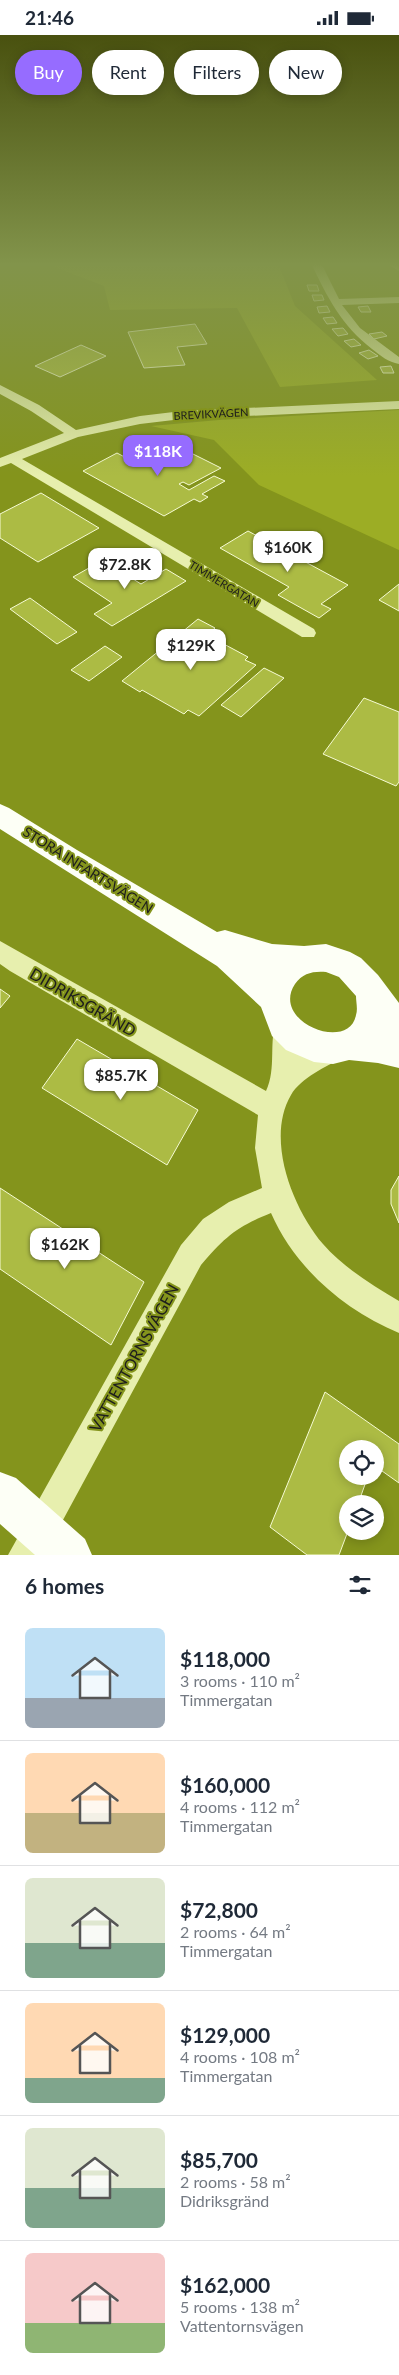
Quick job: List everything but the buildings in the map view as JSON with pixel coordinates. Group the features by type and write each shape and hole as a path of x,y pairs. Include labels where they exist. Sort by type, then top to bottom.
{"main road":[{"name":"STORA INFARTSVÄGEN","path":"0,815 56,853 176,923 245,969 281,1014"},
{"name":"STORA INFARTSVÄGEN","path":"176,923 254,955 276,960 304,960"},
{"path":"399,1025 391,1019 372,995 357,971 340,961 322,958 304,960 288,969 276,992 281,1014 307,1044 342,1047 378,1047 399,1053"},
{"path":"342,1047 358,1040 369,1028 374,1012 372,995"},
{"path":"0,1494 44,1546"}],"street":[{"path":"360,334 399,361"},
{"path":"0,389 35,407 74,434"},
{"name":"BREVIKVÄGEN","path":"5,460 74,434 115,424 165,417 399,405"},
{"name":"TIMMERGATAN","path":"5,460 308,633"},
{"name":"DIDRIKSGRÄND","path":"0,951 18,964 277,1097"},
{"path":"281,1014 287,1053 270,1137 271,1164 277,1196 290,1222 312,1255 335,1275 399,1318"},
{"path":"277,1097 309,1061 342,1047"},
{"name":"VATTENTORNSVÄGEN","path":"44,1546 191,1255 213,1229 239,1213 277,1196"}],"green space":[{"path":"251,334 326,334 377,380 280,387"},
{"path":"399,410 399,550 259,485 214,440 151,426 219,420"}]}
